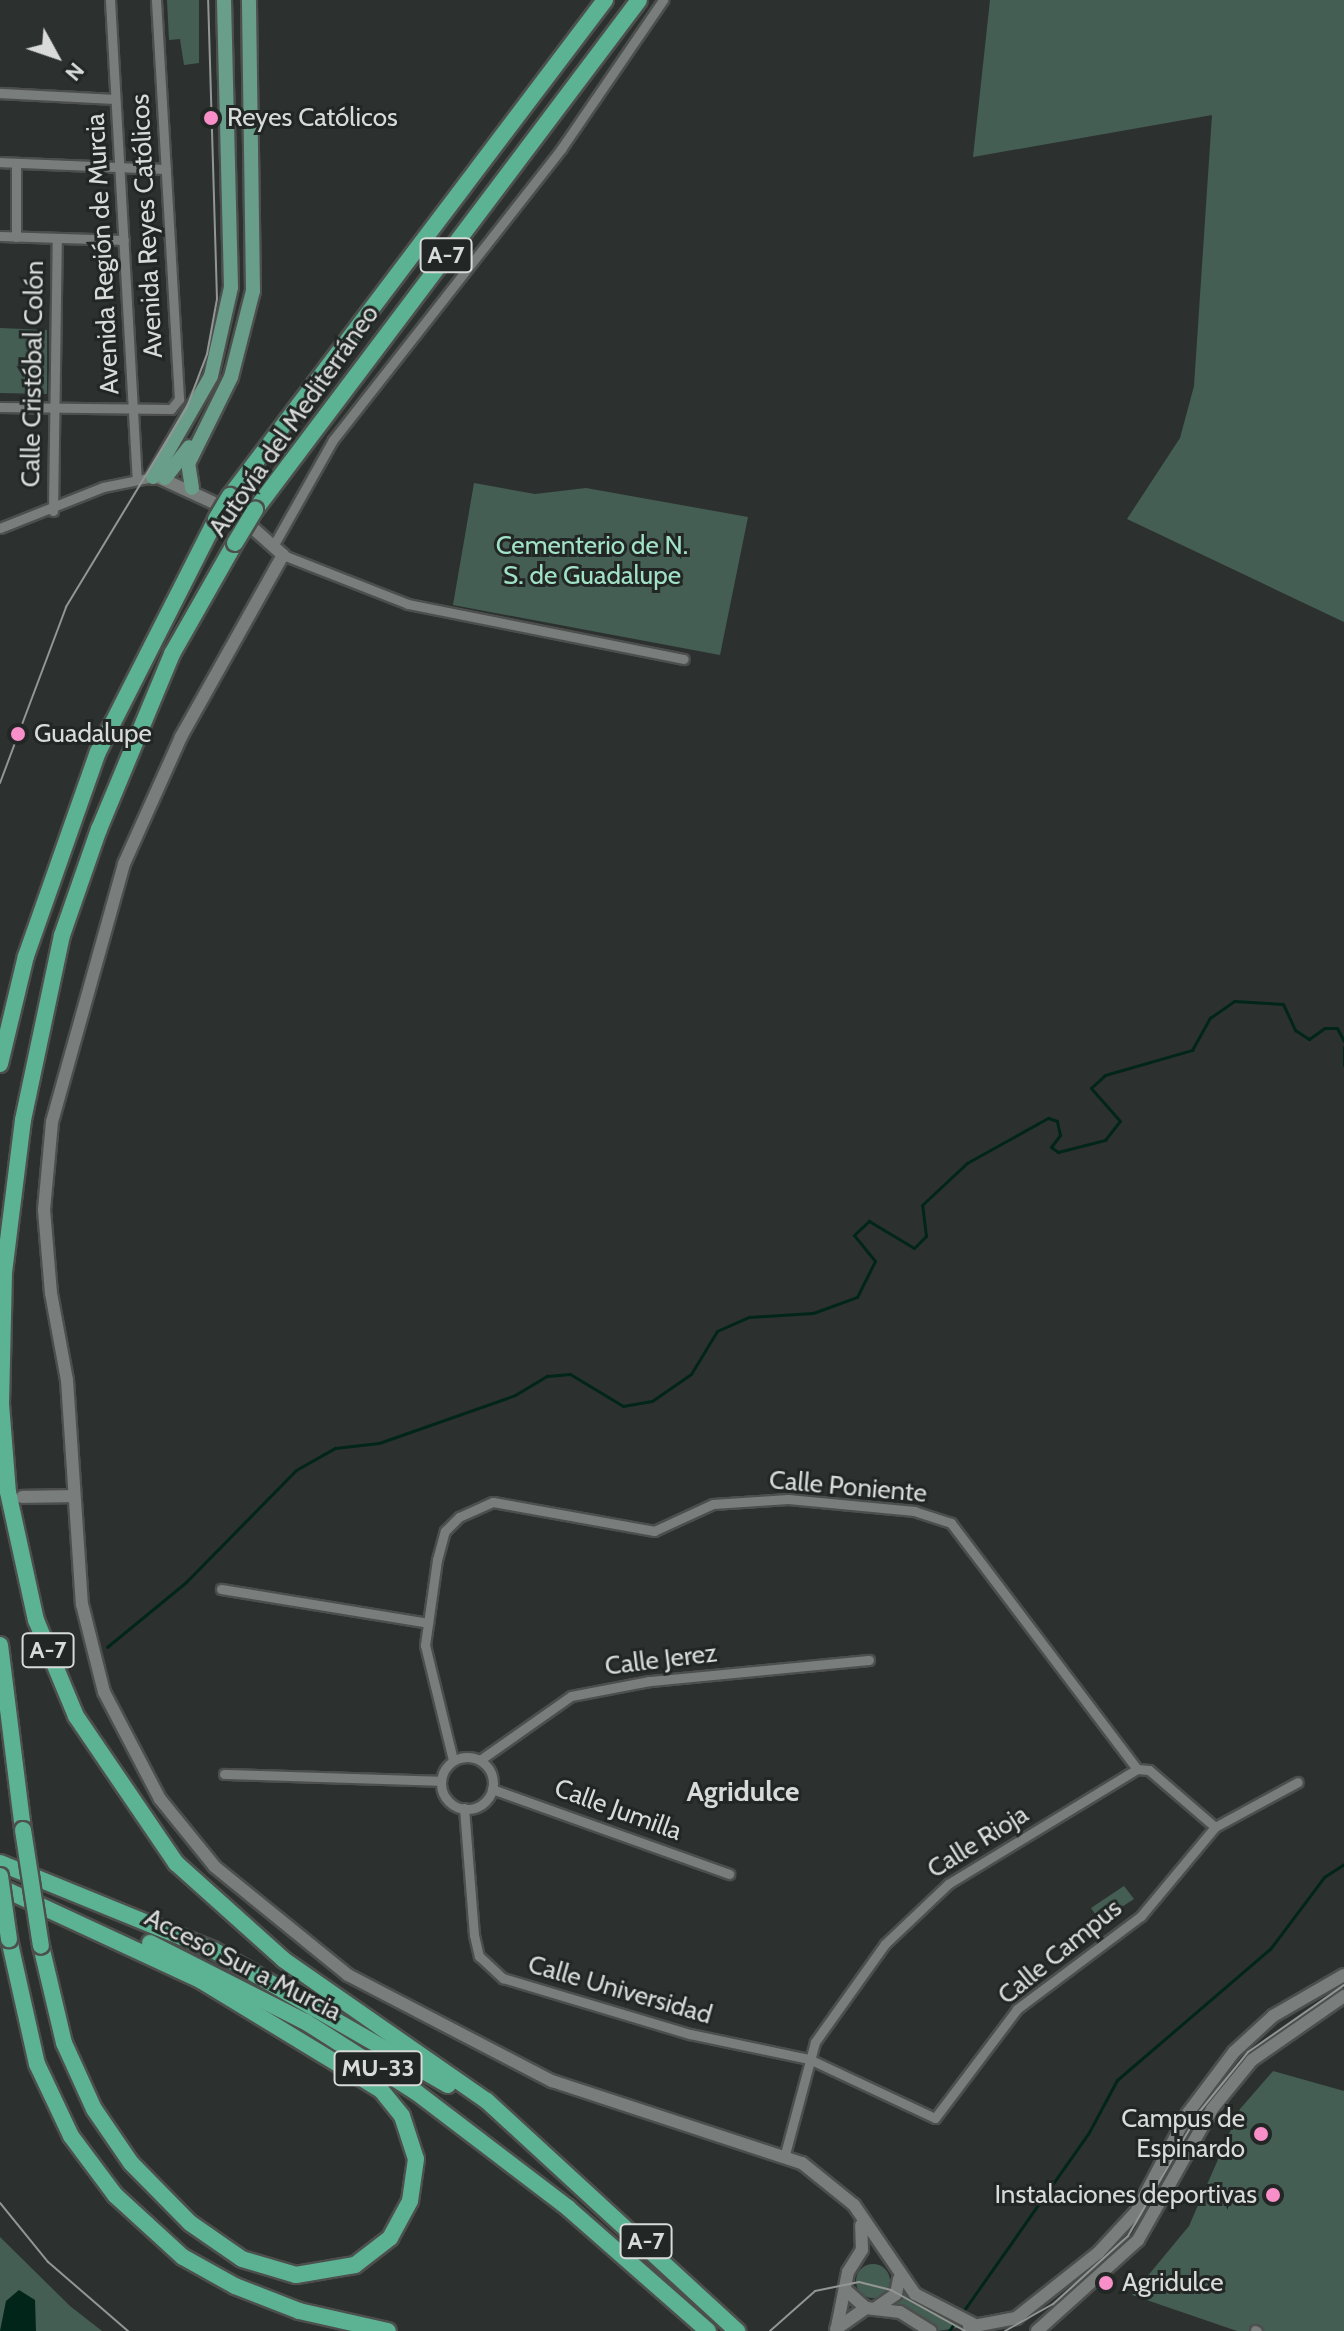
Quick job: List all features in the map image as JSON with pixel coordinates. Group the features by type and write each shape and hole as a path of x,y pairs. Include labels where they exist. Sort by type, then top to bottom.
{"highway":[{"name":"Autovía del Mediterráneo","path":"0,1064 26,956 98,752 216,519 230,496 605,0"},
{"name":"Autovía del Mediterráneo","path":"639,0 255,510 172,654 62,935 18,1148 1,1370 12,1515 49,1654 124,1794 198,1885 284,1960 487,2101 737,2331"},
{"path":"0,1212 15,1119 62,935"},
{"path":"0,1645 23,1830 41,1946 64,2043 94,2109 131,2163 190,2223 242,2259 296,2275 355,2265 390,2238 410,2201 416,2159 402,2116 381,2090 200,1980 0,1885"},
{"name":"Acceso Sur a Murcia","path":"0,1863 141,1916 264,1976 456,2090 551,2157"},
{"path":"0,1876 9,1939 37,2064 71,2136 115,2195 183,2257 235,2286 299,2311 388,2331"},
{"name":"Acceso Sur a Murcia","path":"0,1885 204,1968 365,2059 534,2180 708,2331"}],"main road":[{"path":"159,477 211,376 231,287 224,0"},
{"path":"192,488 188,464 231,377 253,291 249,0"},
{"path":"159,477 210,420"}],"street":[{"name":"Avenida Región de Murcia","path":"110,0 137,477"},
{"name":"Avenida Reyes Católicos","path":"134,409 171,409 179,399 156,0"},
{"path":"276,541 333,440 561,149 663,0"},
{"path":"0,93 115,99"},
{"path":"0,162 166,169"},
{"path":"16,163 16,237"},
{"path":"0,236 124,240"},
{"name":"Calle Cristóbal Colón","path":"53,511 57,238"},
{"path":"0,407 134,409"},
{"path":"0,528 53,511 137,477 159,477 192,488 276,541 283,555 281,571 181,737 124,864 74,1025 52,1122 44,1210 82,1604 104,1692 160,1799 224,1876 348,1975 483,2050 552,2081 785,2154 854,2205 899,2279 935,2309 968,2328 993,2322 1032,2306 1124,2227 1188,2113 1234,2052 1273,2016 1344,1975"},
{"path":"283,555 408,604 684,659"},
{"path":"22,1497 73,1496"},
{"name":"Calle Poniente","path":"453,1760 429,1683 428,1623 445,1531 474,1506 493,1502 654,1531 697,1509 744,1501 914,1511 951,1523 967,1539 1137,1769"},
{"path":"221,1589 428,1623"},
{"name":"Calle Jerez","path":"480,1760 571,1696 650,1681 869,1660"},
{"path":"453,1760 480,1760 492,1789 481,1804 464,1808 444,1796 441,1781 453,1760"},
{"path":"1137,1769 1149,1770 1215,1827 1298,1782"},
{"name":"Calle Rioja","path":"785,2154 809,2059 827,2024 916,1909 1137,1769"},
{"path":"224,1774 441,1781"},
{"name":"Calle Jumilla","path":"492,1789 729,1874"},
{"name":"Calle Universidad","path":"464,1808 474,1935 479,1956 503,1978 690,2034 809,2059"},
{"name":"Calle Campus","path":"809,2059 935,2118 1017,2009 1141,1916 1215,1827"},
{"path":"1037,2331 1138,2240 1204,2122 1252,2060 1344,1996"},
{"path":"836,2329 865,2235 854,2205"},
{"path":"855,2262 884,2258"},
{"path":"836,2329 896,2294 899,2279"},
{"path":"848,2292 870,2308 900,2312 931,2331"},
{"path":"993,2322 1009,2331"}],"green space":[{"path":"167,0 199,0 199,63 184,65 180,39 169,40"},
{"path":"990,0 1344,0 1344,622 1127,519 1180,438 1194,386 1212,115 973,157"},
{"path":"0,328 47,330 47,394 0,393"},
{"name":"Cementerio de N. S. de Guadalupe","path":"474,483 535,494 586,488 748,517 720,655 453,605"},
{"path":"1124,1886 1134,1899 1100,1921 1091,1908"},
{"name":"Instalaciones deportivas","path":"1273,2071 1344,2091 1344,2331 1237,2331 1132,2295 1189,2226 1240,2109"},
{"path":"0,2237 70,2306 102,2331 0,2331"},
{"path":"873,2264 885,2269 890,2281 885,2293 873,2298 861,2293 856,2281 861,2269"},
{"path":"904,2292 945,2320 962,2327 938,2331 896,2305"}],"shaded area":[{"path":"19,2290 35,2300 36,2331 0,2331 6,2301"}],"waterway":[{"path":"107,1647 186,1582 296,1470 335,1448 379,1443 515,1395 547,1376 570,1374 623,1406 652,1401 691,1374 717,1331 749,1317 813,1313 857,1297 875,1261 854,1235 869,1221 914,1248 926,1236 922,1205 967,1163 1048,1118 1057,1121 1060,1135 1051,1147 1058,1152 1105,1140 1120,1121 1091,1088 1105,1075 1192,1050 1210,1018 1234,1001 1283,1004 1295,1030 1309,1039 1325,1028 1337,1028 1344,1041"},
{"path":"1344,1047 1344,1065"},
{"path":"962,2313 1088,2134 1117,2080 1270,1949 1324,1877 1344,1864"},
{"path":"949,2331 957,2319"}],"tram line":[{"path":"0,783 66,607 187,407 207,354 217,299 208,0"},
{"path":"1005,2331 1053,2304 1128,2236 1200,2111 1248,2052 1344,1985"},
{"path":"0,2203 48,2262 128,2331"},
{"path":"770,2331 815,2291 859,2282 891,2290 965,2331"}],"place":[{"name":"Reyes Católicos","path":"211,118"},
{"name":"Guadalupe","path":"18,734"},
{"name":"Campus de Espinardo","path":"1261,2134"},
{"name":"Instalaciones deportivas","path":"1273,2195"},
{"name":"Agridulce","path":"1106,2283"}],"district":[{"name":"Agridulce","path":"743,1791"}]}
